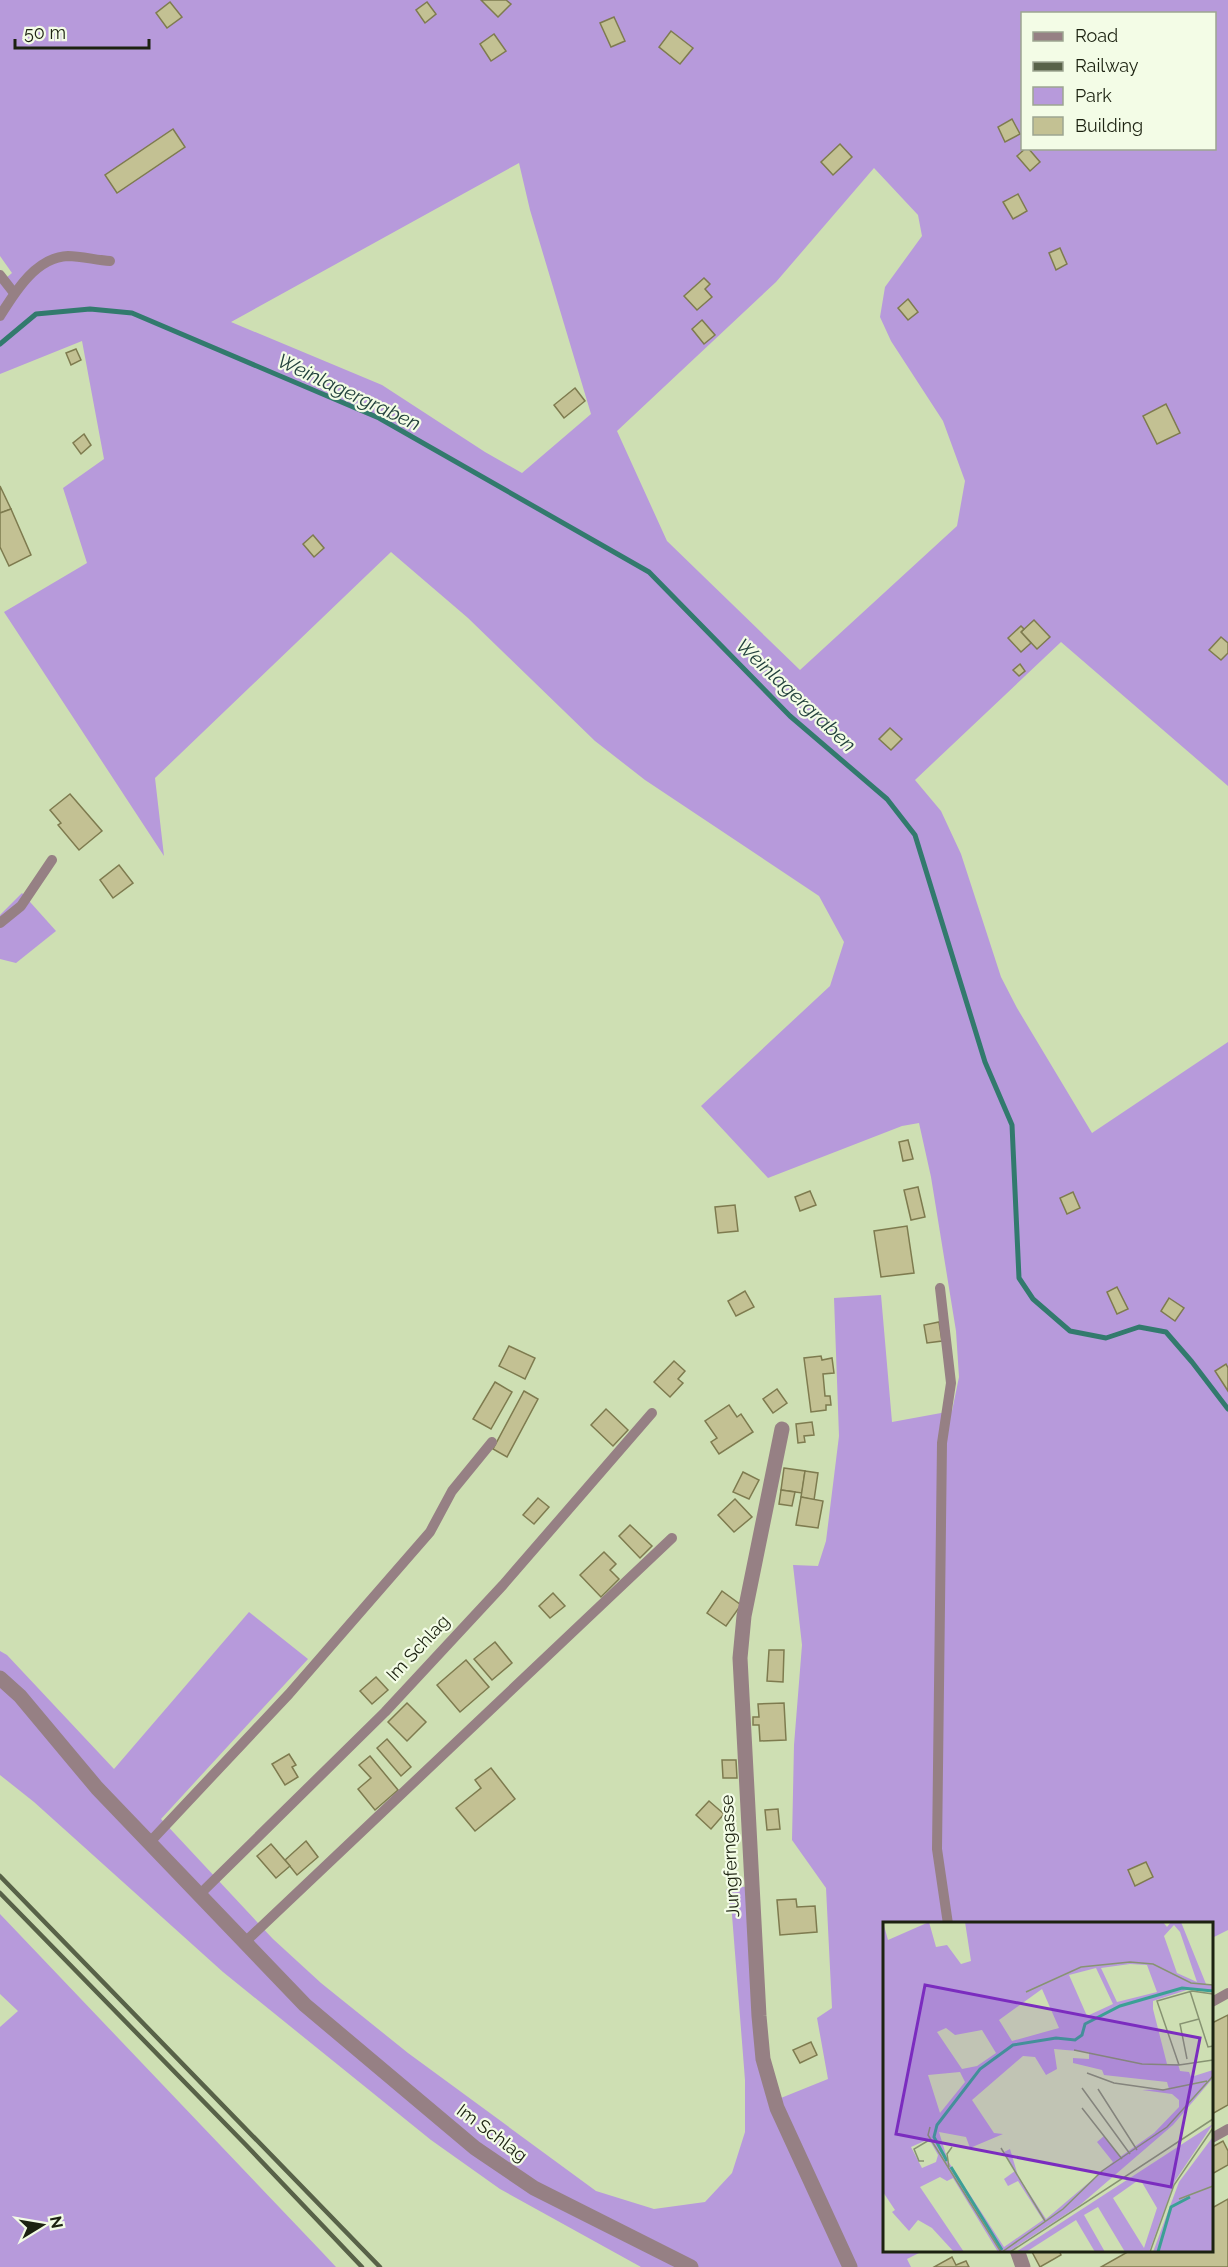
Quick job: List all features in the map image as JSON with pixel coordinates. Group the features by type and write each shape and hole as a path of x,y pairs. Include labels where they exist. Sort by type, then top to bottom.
{"street":[{"name":"Jungferngasse","path":"782,1429 744,1616 740,1658 759,2016 764,2059 777,2108 850,2267"},
{"name":"Im Schlag","path":"0,1678 20,1696 97,1788 305,2005 475,2148 534,2188 691,2267"},
{"path":"1018,2252 1023,2267"}],"lane":[{"path":"0,316 14,293 43,263 66,256 110,261"},
{"path":"0,275 14,293"},
{"path":"0,923 21,906 52,860"},
{"path":"940,1288 951,1383 942,1443 937,1849 948,1922"},
{"name":"Im Schlag","path":"199,1895 385,1712 503,1585 652,1413"},
{"path":"149,1843 289,1694 430,1532 452,1491 492,1442"},
{"path":"244,1943 672,1538"},
{"path":"1213,2002 1228,1994"},
{"path":"1213,2137 1228,2129"}],"green space":[{"path":"0,0 1228,0 1228,786 1061,642 915,780 941,811 961,854 1001,977 1092,1133 1228,1042 1228,1930 1213,1938 1213,1922 883,1922 883,2252 921,2252 907,2259 911,2267 641,2267 500,2189 431,2140 223,1972 34,1802 0,1775 0,1651 7,1655 114,1769 249,1612 308,1659 161,1819 273,1939 321,1983 408,2053 596,2191 654,2209 705,2202 732,2173 745,2132 745,2080 732,1915 726,1889 750,1886 771,2102 828,2079 817,2018 832,2008 826,1888 792,1840 794,1745 802,1645 793,1565 818,1566 826,1541 839,1436 834,1298 881,1295 892,1422 952,1411 959,1377 956,1331 931,1177 919,1123 902,1126 768,1178 701,1106 830,986 844,942 819,896 645,780 595,741 468,618 391,552 155,778 164,856 4,612 87,563 63,488 104,459 82,341 0,374 0,283 12,273 0,256","holes":["519,163 530,210 591,414 522,473 485,452 382,385 231,322","874,168 918,215 922,236 885,287 880,317 891,341 943,421 965,481 957,526 800,670 667,541 617,431 776,282"]},
{"path":"22,893 56,931 16,963 0,959 0,915"},
{"path":"0,1914 336,2267 0,2267 0,2027 18,2011 0,1994"}],"building":[{"path":"481,0 506,0 511,4 498,17"},
{"path":"170,2 182,17 167,28 156,13"},
{"path":"427,2 436,14 425,23 416,10"},
{"path":"614,17 625,41 611,47 600,23"},
{"path":"671,31 693,48 680,64 659,47"},
{"path":"494,34 506,51 491,61 480,44"},
{"path":"1012,119 1020,134 1005,142 998,127"},
{"path":"173,129 185,147 117,193 105,175"},
{"path":"840,144 852,157 833,175 821,162"},
{"path":"1024,150 1030,150 1040,162 1030,171 1017,156"},
{"path":"1018,194 1027,211 1013,219 1003,202"},
{"path":"1060,248 1067,264 1056,270 1049,253"},
{"path":"704,278 710,284 705,289 712,297 697,310 684,296"},
{"path":"908,299 918,312 908,320 898,308"},
{"path":"702,320 715,335 704,344 692,329"},
{"path":"76,349 81,360 71,365 66,353"},
{"path":"575,388 585,401 564,418 554,405"},
{"path":"1166,404 1180,433 1157,444 1143,416"},
{"path":"84,434 91,445 81,454 73,443"},
{"path":"0,486 11,509 0,513"},
{"path":"11,509 31,555 9,566 0,547 0,513"},
{"path":"313,535 324,548 314,557 303,544"},
{"path":"1034,620 1050,637 1037,649 1021,632"},
{"path":"1021,626 1024,629 1021,632 1031,643 1021,652 1008,638"},
{"path":"1221,637 1228,643 1228,653 1221,660 1209,650"},
{"path":"1020,664 1025,671 1019,676 1013,670"},
{"path":"890,728 902,739 891,750 879,739"},
{"path":"70,794 102,831 79,850 58,825 61,823 50,810"},
{"path":"119,865 133,883 113,898 100,880"},
{"path":"908,1140 913,1159 903,1161 899,1142"},
{"path":"918,1187 925,1217 911,1220 904,1190"},
{"path":"810,1191 816,1205 800,1211 795,1197"},
{"path":"1073,1192 1080,1208 1067,1214 1060,1198"},
{"path":"735,1205 738,1231 718,1233 715,1207"},
{"path":"907,1226 914,1273 881,1277 874,1231"},
{"path":"1117,1287 1128,1309 1117,1314 1107,1292"},
{"path":"745,1291 754,1307 736,1316 728,1301"},
{"path":"1169,1298 1184,1308 1175,1321 1161,1311"},
{"path":"939,1322 942,1341 927,1343 924,1325"},
{"path":"509,1346 535,1358 525,1379 499,1366"},
{"path":"821,1356 822,1360 832,1358 834,1373 823,1374 825,1396 830,1396 831,1405 826,1405 826,1410 811,1412 804,1358"},
{"path":"674,1361 685,1371 678,1379 683,1383 670,1397 654,1382"},
{"path":"1226,1364 1228,1368 1228,1391 1215,1371"},
{"path":"495,1382 512,1392 491,1429 473,1419"},
{"path":"777,1389 787,1403 773,1413 763,1399"},
{"path":"524,1391 538,1399 507,1457 493,1449"},
{"path":"729,1405 737,1417 741,1414 753,1432 719,1454 711,1442 717,1438 705,1421"},
{"path":"606,1409 628,1430 613,1446 591,1425"},
{"path":"812,1422 814,1435 804,1436 805,1442 798,1443 796,1424"},
{"path":"784,1468 805,1471 802,1493 781,1490"},
{"path":"805,1471 818,1473 814,1500 801,1497"},
{"path":"743,1472 759,1480 749,1499 733,1492"},
{"path":"781,1490 795,1492 792,1506 779,1504"},
{"path":"801,1497 823,1501 818,1528 796,1525"},
{"path":"538,1498 549,1507 534,1524 523,1515"},
{"path":"735,1499 752,1517 734,1532 718,1515"},
{"path":"630,1525 652,1546 640,1558 619,1536"},
{"path":"604,1552 616,1564 610,1570 619,1579 601,1597 580,1575"},
{"path":"722,1591 741,1605 726,1626 707,1613"},
{"path":"553,1593 565,1606 550,1618 539,1606"},
{"path":"495,1642 512,1663 492,1680 474,1659"},
{"path":"769,1650 784,1650 783,1682 767,1681"},
{"path":"466,1660 489,1687 460,1712 437,1685"},
{"path":"376,1677 388,1690 372,1704 360,1691"},
{"path":"407,1703 426,1722 407,1741 388,1722"},
{"path":"784,1703 786,1740 760,1741 759,1725 753,1725 753,1717 759,1717 758,1704"},
{"path":"387,1739 411,1767 401,1776 377,1748"},
{"path":"289,1754 296,1765 292,1767 298,1777 285,1785 272,1764"},
{"path":"370,1756 398,1790 375,1810 358,1789 371,1778 359,1765"},
{"path":"722,1760 736,1760 737,1778 723,1778"},
{"path":"491,1768 515,1799 475,1831 456,1808 481,1788 475,1780"},
{"path":"709,1801 724,1814 711,1829 696,1815"},
{"path":"778,1809 780,1829 767,1830 765,1810"},
{"path":"306,1841 318,1857 297,1875 285,1860"},
{"path":"271,1844 290,1866 276,1878 257,1856"},
{"path":"1146,1862 1153,1877 1135,1886 1128,1870"},
{"path":"796,1899 797,1907 815,1906 817,1932 780,1935 777,1900"},
{"path":"1228,2015 1228,2105 1213,2113 1213,2022"},
{"path":"811,2042 817,2055 800,2063 793,2050"},
{"path":"1223,2141 1228,2151 1228,2165 1213,2173 1213,2146"},
{"path":"1228,2199 1228,2267 1101,2267 1127,2252 1213,2252 1213,2207"},
{"path":"1032,2252 1060,2252 1061,2255 1040,2267"},
{"path":"952,2257 956,2265 966,2261 969,2267 934,2267"}],"waterway":[{"name":"Weinlagergraben","path":"0,344 36,314 90,309 132,313 379,418 649,572 790,716 887,799 915,835 985,1062 1012,1125 1019,1278 1033,1299 1070,1331 1106,1338 1139,1327 1166,1332 1228,1409"}],"railway":[{"path":"0,1876 380,2267"},
{"path":"0,1893 362,2267"}]}
